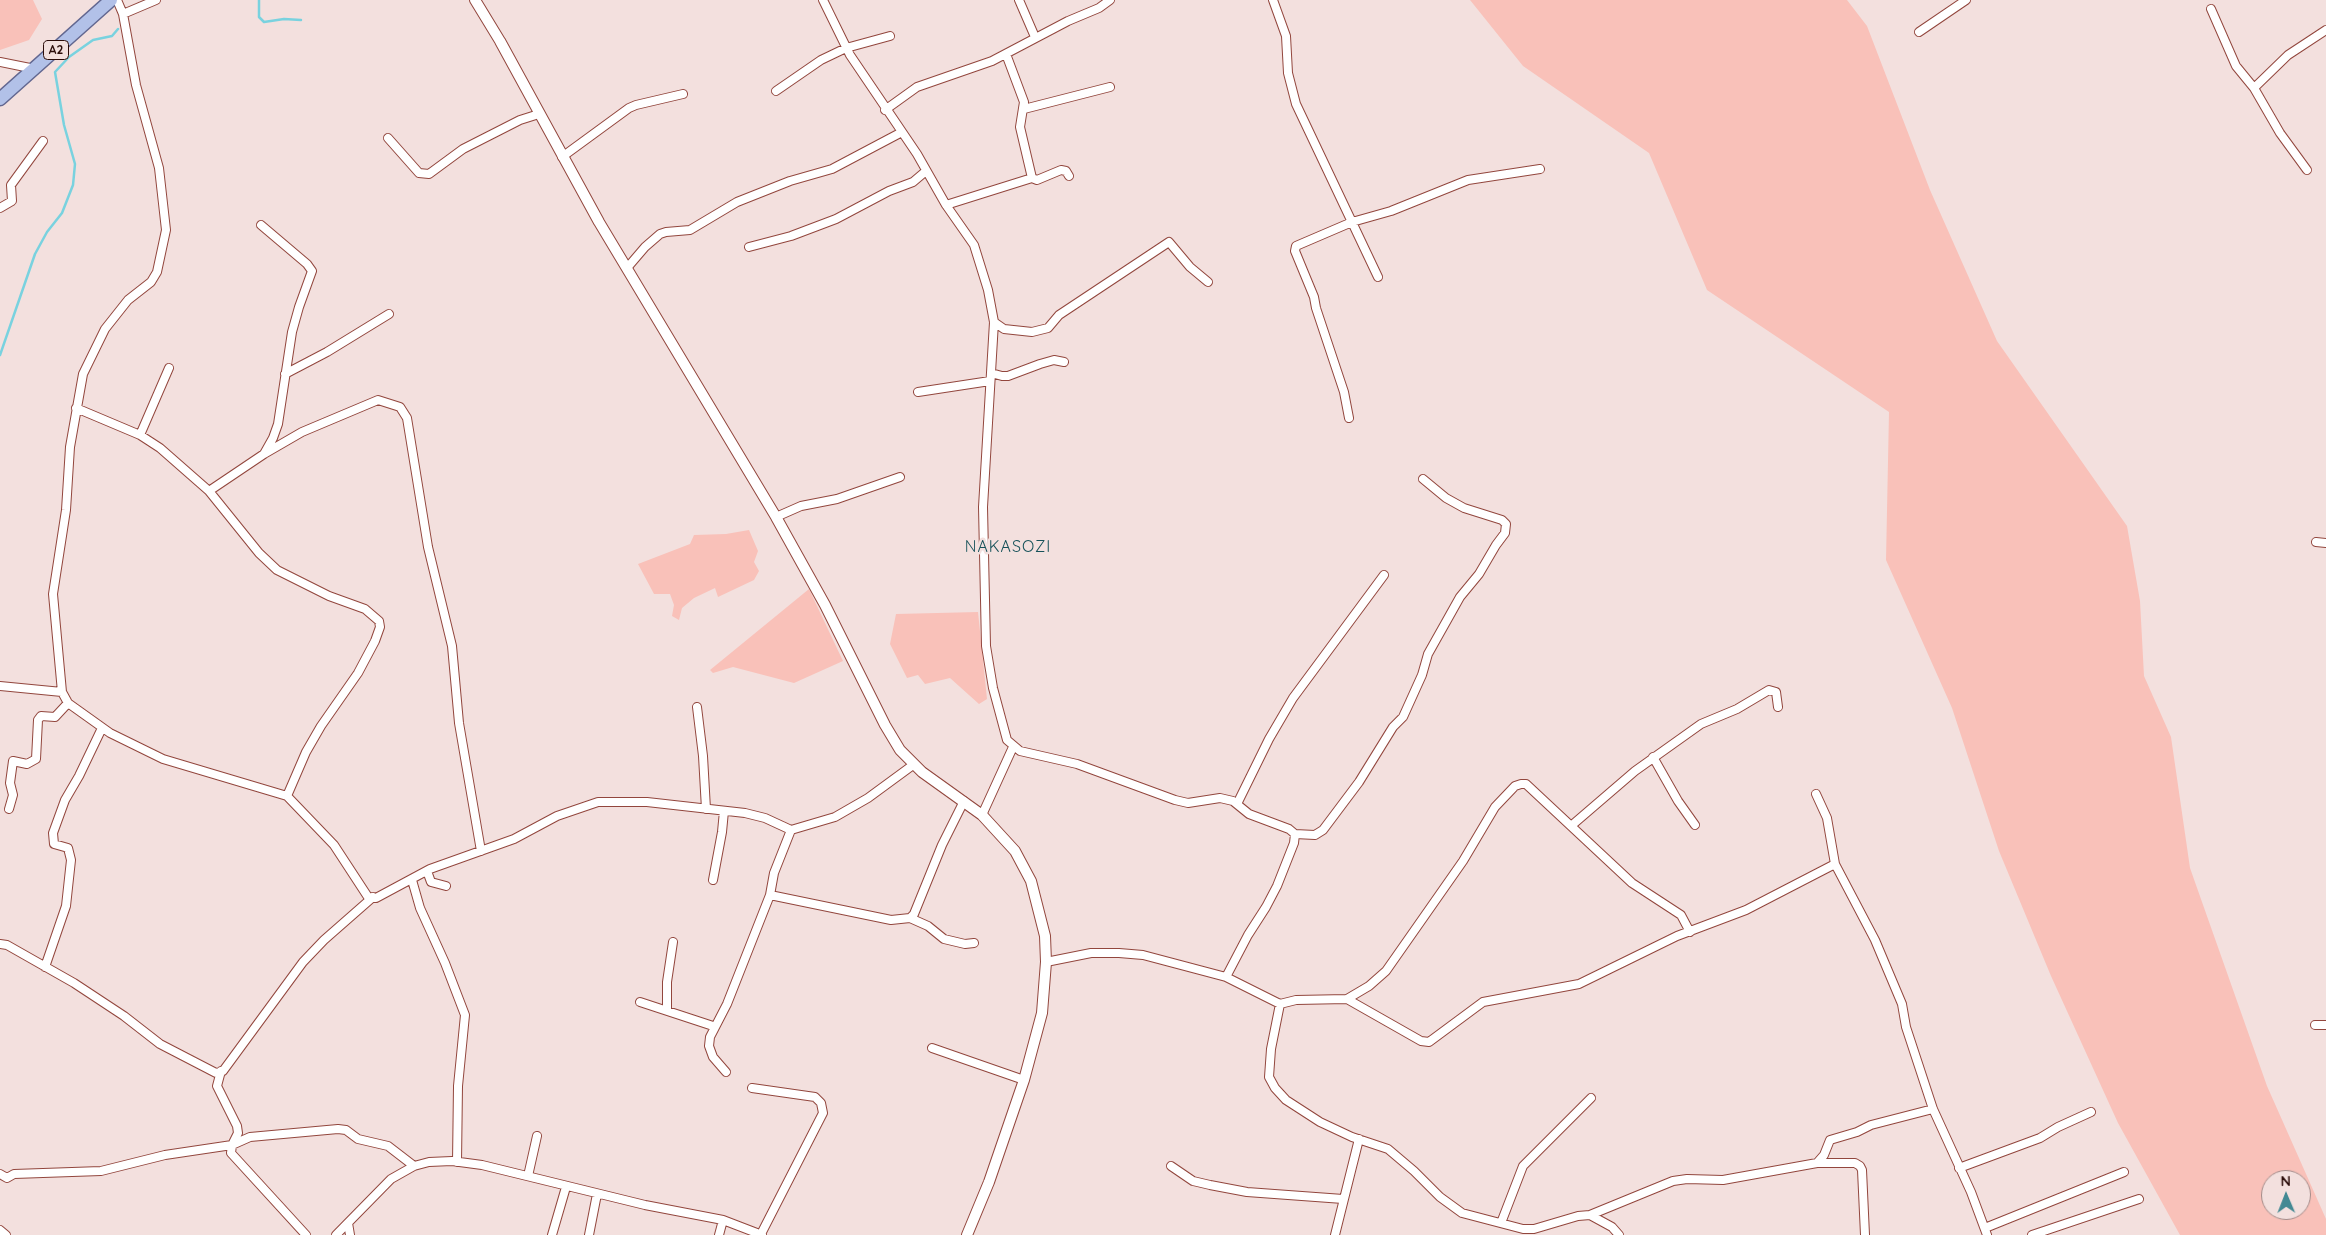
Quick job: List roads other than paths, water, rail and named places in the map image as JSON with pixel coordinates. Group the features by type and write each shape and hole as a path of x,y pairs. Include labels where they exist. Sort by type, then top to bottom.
{"main road":[{"name":"A2","path":"0,99 111,0"}],"street":[{"path":"117,0 123,14 136,85 159,168 166,230 163,253 157,272 151,282 128,300 105,329 83,374 70,446 66,510 53,594 62,692 68,703 102,728 163,759 287,796 334,845 361,888 368,897 373,897"},
{"path":"123,14 156,0"},
{"path":"475,0 500,41 562,157 776,517 825,605 885,725 900,750 913,765 982,815 1015,851 1031,881 1045,936 1046,962 1042,1013 1024,1080 989,1182 968,1235"},
{"path":"823,0 846,48 902,132 946,205 974,245 994,322 983,507 986,646 995,698 1005,734 1013,747 1020,751 1077,764 1175,800 1188,803 1220,798 1233,801 1249,814 1289,829 1295,834 1315,835 1323,830 1359,782 1393,727 1403,717 1422,675 1428,654 1460,598 1479,574 1496,545 1506,533 1506,524 1502,520 1446,498 1423,479"},
{"path":"1019,0 1035,37"},
{"path":"886,110 917,86 946,75 976,68 1006,54 1035,37 1099,8 1110,0"},
{"path":"1273,0 1286,36 1288,73 1296,104 1378,277"},
{"path":"1919,32 1966,0"},
{"path":"2211,9 2236,66 2254,88 2280,133 2307,170"},
{"path":"2254,88 2288,55 2326,30"},
{"path":"776,91 821,60 846,48 890,36"},
{"path":"1006,54 1021,92 1024,109 1020,127 1032,178"},
{"path":"0,62 35,69"},
{"path":"1024,109 1110,87"},
{"path":"562,157 636,104 683,94"},
{"path":"388,138 419,173 429,174 463,149 520,120 539,114"},
{"path":"627,268 649,243 660,234 690,230 737,202 790,181 832,169 902,132"},
{"path":"0,208 12,201 11,185 43,141"},
{"path":"1348,418 1344,392 1314,297 1295,251 1296,246 1352,222 1391,211 1468,180 1540,169"},
{"path":"946,205 1032,178 1037,180 1060,170 1066,171 1069,176"},
{"path":"749,247 791,236 836,219 889,191 913,182 926,171"},
{"path":"262,225 307,264 312,271 299,307 285,374 278,424 264,454"},
{"path":"994,322 1004,329 1032,332 1048,328 1067,310 1169,242 1190,267 1208,282"},
{"path":"285,374 327,352 389,314"},
{"path":"918,392 990,377 1008,376 1054,360 1064,362"},
{"path":"140,435 169,368"},
{"path":"209,491 264,454 302,432 378,400 400,407 407,418 428,547 452,646 459,723 481,851"},
{"path":"76,408 140,435 160,448 209,491 259,553 277,570 329,596 365,608 379,621 380,627 358,672 321,726 306,752 287,796"},
{"path":"776,517 800,506 837,499 900,477"},
{"path":"2316,542 2326,543"},
{"path":"1237,804 1269,739 1293,698 1384,575"},
{"path":"0,686 62,692"},
{"path":"1572,826 1653,757 1701,724 1737,709 1770,690 1776,692 1778,707"},
{"path":"8,809 13,795 10,783 13,761 27,764 36,759 38,720 41,716 56,717 68,703"},
{"path":"697,707 703,756 706,809"},
{"path":"45,967 66,906 71,860 68,848 54,844 53,833 64,800 79,776 102,728"},
{"path":"982,815 1013,747"},
{"path":"1653,757 1678,801 1695,825"},
{"path":"0,944 45,967 117,1012 160,1044 216,1073 223,1071 303,962 324,940 373,897 412,880 426,871 514,839 558,816 598,802 646,802 745,813 765,818 791,830 836,817 868,798 913,765"},
{"path":"1046,962 1091,954 1119,953 1143,955 1226,977 1280,1004 1296,1000 1347,999 1369,986 1386,971 1463,861 1495,807 1515,786 1526,784 1632,882 1681,915 1690,932"},
{"path":"1816,794 1827,818 1835,864 1871,932 1902,1004 1906,1027 1933,1109 1971,1192 1986,1232 2124,1172"},
{"path":"910,918 914,914 942,846 964,801"},
{"path":"713,880 724,811"},
{"path":"726,1072 713,1057 709,1046 713,1026 727,1004 770,895 774,873 791,830"},
{"path":"1226,977 1277,886 1294,843 1295,834"},
{"path":"1347,999 1421,1041 1429,1042 1483,1002 1579,984 1621,962 1746,910 1835,864"},
{"path":"426,871 431,882 446,886"},
{"path":"412,880 420,908 445,962 465,1015 458,1086 457,1162"},
{"path":"770,895 891,920 910,918 928,926 944,939 965,944 974,943"},
{"path":"667,1010 667,982 673,942"},
{"path":"640,1002 713,1026"},
{"path":"1280,1004 1269,1065 1269,1077 1275,1088 1286,1100 1320,1122 1388,1149 1397,1155 1440,1197 1462,1213 1523,1229 1534,1229 1578,1216 1590,1215 1673,1182 1723,1180 1817,1163 1855,1163 1862,1170 1865,1235"},
{"path":"2315,1025 2326,1025"},
{"path":"932,1048 1024,1080"},
{"path":"220,1071 217,1086 237,1126 238,1133 232,1145 231,1153 306,1235"},
{"path":"336,1235 391,1179 414,1166 429,1162 457,1162 723,1220 761,1235 823,1113 821,1103 815,1098 752,1088"},
{"path":"1501,1223 1523,1166 1591,1098"},
{"path":"1817,1163 1824,1155 1830,1140 1857,1132 1871,1125 1933,1109"},
{"path":"1959,1168 2040,1138 2058,1127 2091,1112"},
{"path":"0,1174 7,1178 14,1174 100,1170 165,1155 232,1145 250,1137 338,1129 346,1130 358,1139 388,1146 414,1166"},
{"path":"528,1176 537,1136"},
{"path":"1335,1235 1359,1139"},
{"path":"1171,1166 1193,1181 1210,1185 1247,1192 1343,1199"},
{"path":"552,1235 566,1187"},
{"path":"589,1235 597,1194"},
{"path":"2032,1235 2139,1199"},
{"path":"1590,1215 1612,1227 1618,1235"},
{"path":"719,1235 723,1220"},
{"path":"348,1223 350,1235"},
{"path":"0,1230 6,1235"}],"waterway":[{"path":"259,0 259,17 264,22 284,19 301,20"},
{"path":"0,355 35,254 47,232 62,213 73,185 75,164 64,125 55,72 69,57 93,40 112,36 118,29"}],"district":[{"name":"NAKASOZI","path":"1008,547"}]}
